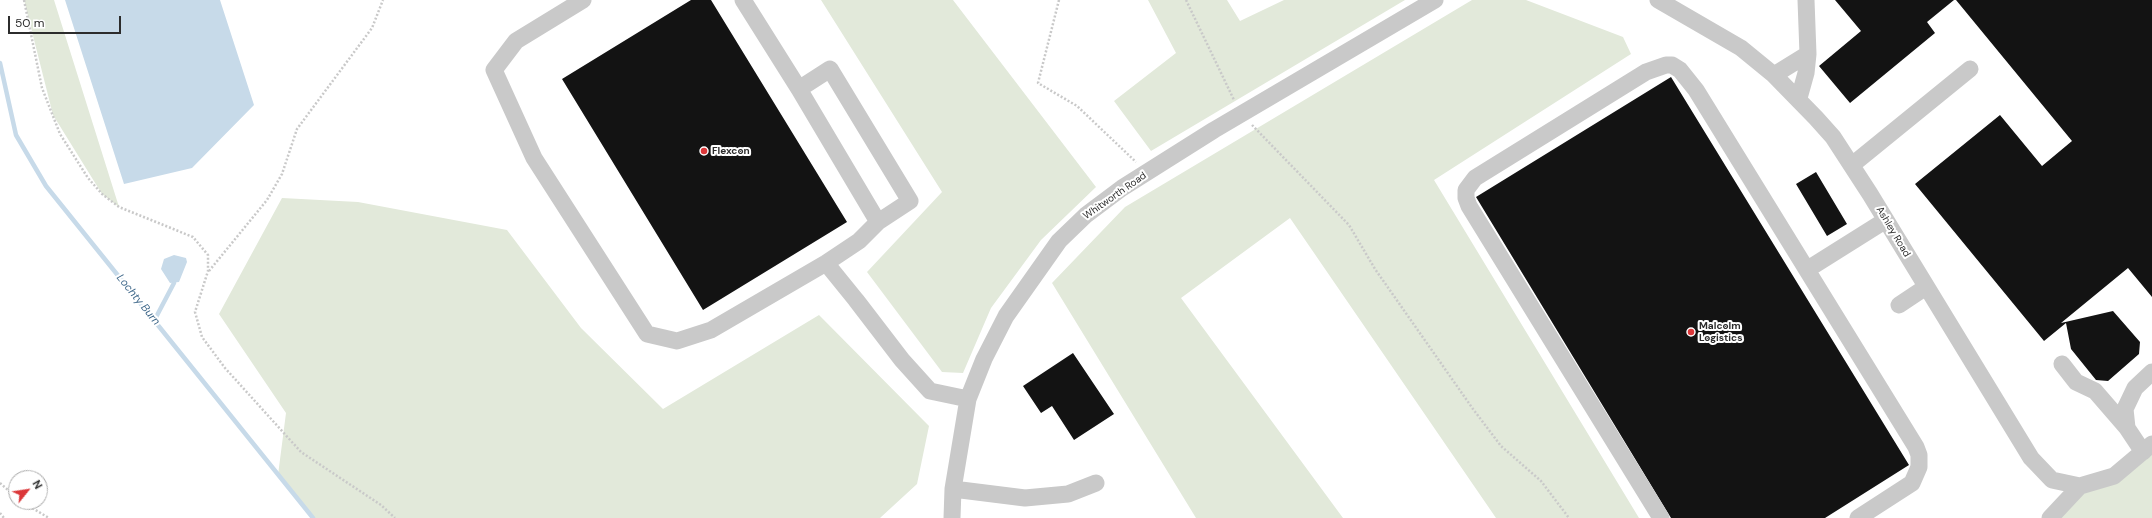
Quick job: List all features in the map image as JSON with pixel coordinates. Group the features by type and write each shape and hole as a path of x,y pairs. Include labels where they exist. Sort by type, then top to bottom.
{"street":[{"path":"583,0 516,41 494,70 534,158 647,334 677,341 711,330 826,263 859,241 878,222 910,201 830,69 799,89"},
{"path":"744,0 878,222"},
{"name":"Whitworth Road","path":"952,518 953,489 968,399 984,360 1006,316 1059,241 1086,215 1155,168 1241,114 1435,0"},
{"path":"1799,98 1806,73 1808,54 1806,0"},
{"name":"Ashley Road","path":"1665,2 1740,48 1774,75 1799,98 1833,137 1886,220 2031,458 2052,480 2080,486"},
{"path":"1774,75 1808,54"},
{"path":"1661,518 1469,206 1466,198 1466,190 1470,182 1646,72 1661,66 1672,65 1686,75 1696,90 1808,269 1916,447 1919,455 1918,472 1912,483 1858,518"},
{"path":"1852,165 1970,69"},
{"path":"1808,269 1886,220"},
{"path":"826,263 902,360 930,391 968,399"},
{"path":"1899,304 1926,287"},
{"path":"2050,518 2080,486 2114,476 2147,448 2127,428 2095,391 2076,382 2062,364"},
{"path":"2127,428 2125,409 2135,388 2152,372"},
{"path":"953,489 1025,498 1068,494 1096,483"}],"path":[{"path":"24,0 42,88 60,134 88,178 102,194 120,207 193,238 208,255 208,271 196,312 202,337 225,368 300,452 381,505 395,518"},
{"path":"208,271 267,200 282,174 297,129 372,28 382,0"},
{"path":"1059,0 1038,83 1077,106 1133,161 1155,168"},
{"path":"1186,0 1241,114 1349,225 1375,269 1473,409 1501,446 1540,481 1568,518"},
{"path":"0,483 8,490"},
{"path":"36,510 49,518"},
{"path":"0,513 4,518"}],"green space":[{"path":"24,0 54,0 119,207 102,194 53,115"},
{"path":"821,0 953,0 1096,187 1041,240 991,308 963,373 942,372 867,272 942,192"},
{"path":"1148,0 1227,0 1240,21 1284,0 1405,0 1151,151 1114,101 1176,53"},
{"path":"1472,0 1526,0 1623,37 1631,54 1434,180 1639,518 1496,518 1290,218 1181,298 1343,518 1196,518 1052,283 1125,207"},
{"path":"282,198 358,202 507,230 581,328 663,409 819,315 929,426 917,484 880,518 314,518 278,475 286,413 219,314"},
{"path":"2152,444 2152,518 2050,518"}],"water":[{"path":"65,0 220,0 254,105 192,168 124,184"},
{"path":"174,255 186,258 187,262 179,282 170,283 161,269 164,259"}],"building":[{"name":"Flexcon","path":"691,0 711,0 847,222 703,310 562,79"},
{"path":"1835,0 1954,0 1927,22 1935,33 1850,103 1819,66 1861,31"},
{"path":"1956,0 2152,0 2152,297 2128,268 2061,323 2113,311 2140,342 2139,354 2108,381 2096,380 2071,349 2066,323 2044,341 1915,184 2000,115 2042,166 2072,141"},
{"name":"Malcolm Logistics","path":"1671,77 1909,465 1825,518 1671,518 1476,197"},
{"path":"1816,172 1847,224 1827,236 1796,184"},
{"path":"1073,353 1114,414 1074,440 1052,406 1041,413 1023,386"}],"waterway":[{"name":"Lochty Burn","path":"0,63 16,135 46,186 313,518"},
{"path":"154,321 174,283"}],"place":[{"name":"Flexcon","path":"704,151"},
{"name":"Malcolm Logistics","path":"1691,332"}]}
